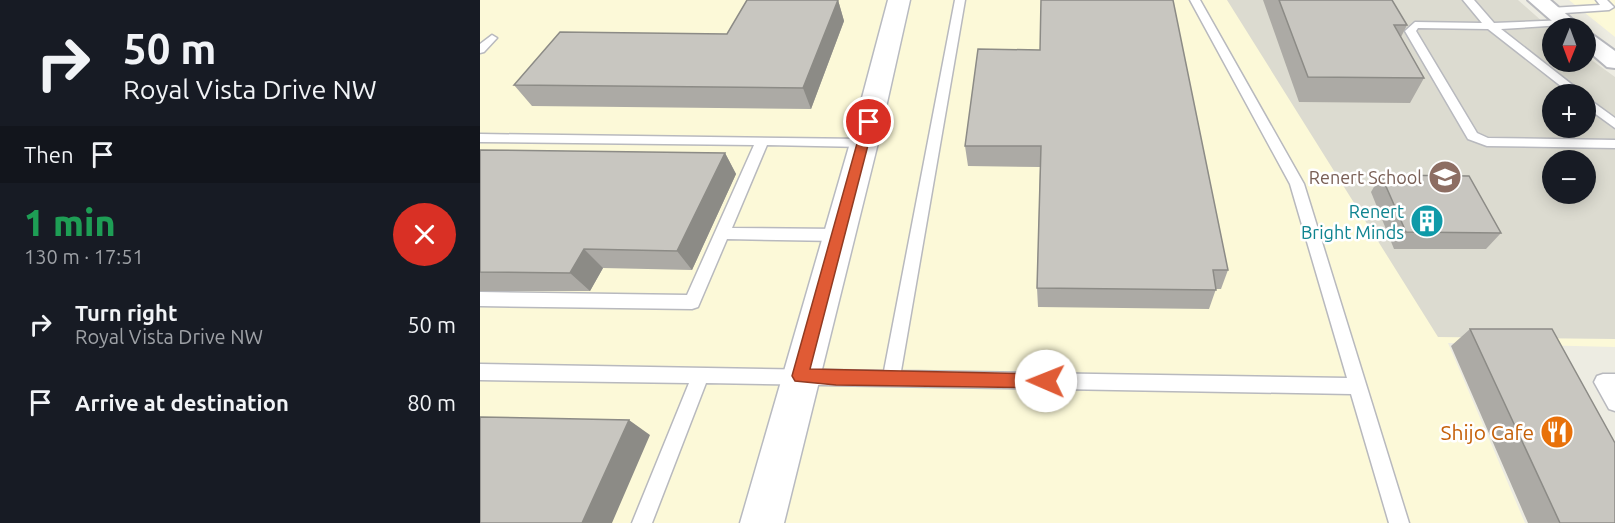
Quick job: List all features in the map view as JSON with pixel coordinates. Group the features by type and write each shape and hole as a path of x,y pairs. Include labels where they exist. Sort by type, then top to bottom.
{"street":[{"path":"762,523 864,143 898,0"},
{"path":"1596,47 1615,62"}],"lane":[{"path":"891,378 960,0"},
{"path":"1195,0 1297,184 1399,523"},
{"path":"1468,0 1491,26 1565,84"},
{"path":"1601,0 1609,7 1491,26 1415,25 1410,31 1472,136 1487,142 1615,144"},
{"path":"480,50 492,38"},
{"path":"1596,109 1615,124"},
{"path":"480,138 864,143"},
{"path":"480,299 692,302 762,141"},
{"path":"722,233 839,235"},
{"path":"480,372 1357,386"},
{"path":"642,523 701,375"},
{"path":"1615,382 1603,382 1615,403"}],"shaded area":[{"path":"480,0 1510,0 1542,47 1542,72 1579,72 1615,85 1615,347 1448,343 1525,523 480,523"},
{"name":"Renert School","path":"1227,0 1518,0 1542,21 1542,72 1596,72 1596,63 1615,77 1615,339 1438,337"},
{"path":"1569,0 1615,0 1615,37 1596,22 1596,18 1591,18"}],"building":[{"path":"747,0 838,0 803,88 514,85 560,32 727,34"},
{"path":"1041,0 1173,0 1228,270 1213,270 1216,290 1037,288 1041,146 965,146 978,49 1040,50"},
{"path":"1279,0 1392,0 1407,25 1394,25 1424,78 1308,77"},
{"path":"480,150 725,153 677,251 584,249 570,273 480,272"},
{"path":"1381,175 1469,176 1501,233 1406,232"},
{"path":"1470,329 1552,329 1615,443 1615,523 1560,523"},
{"path":"480,417 629,420 582,523 480,523"}],"place":[{"name":"Renert School","path":"1445,177"},
{"name":"Renert Bright Minds","path":"1427,221"},
{"name":"Shijo Cafe","path":"1557,432"}],"route":[{"path":"869,122 800,376 1046,381"}]}
